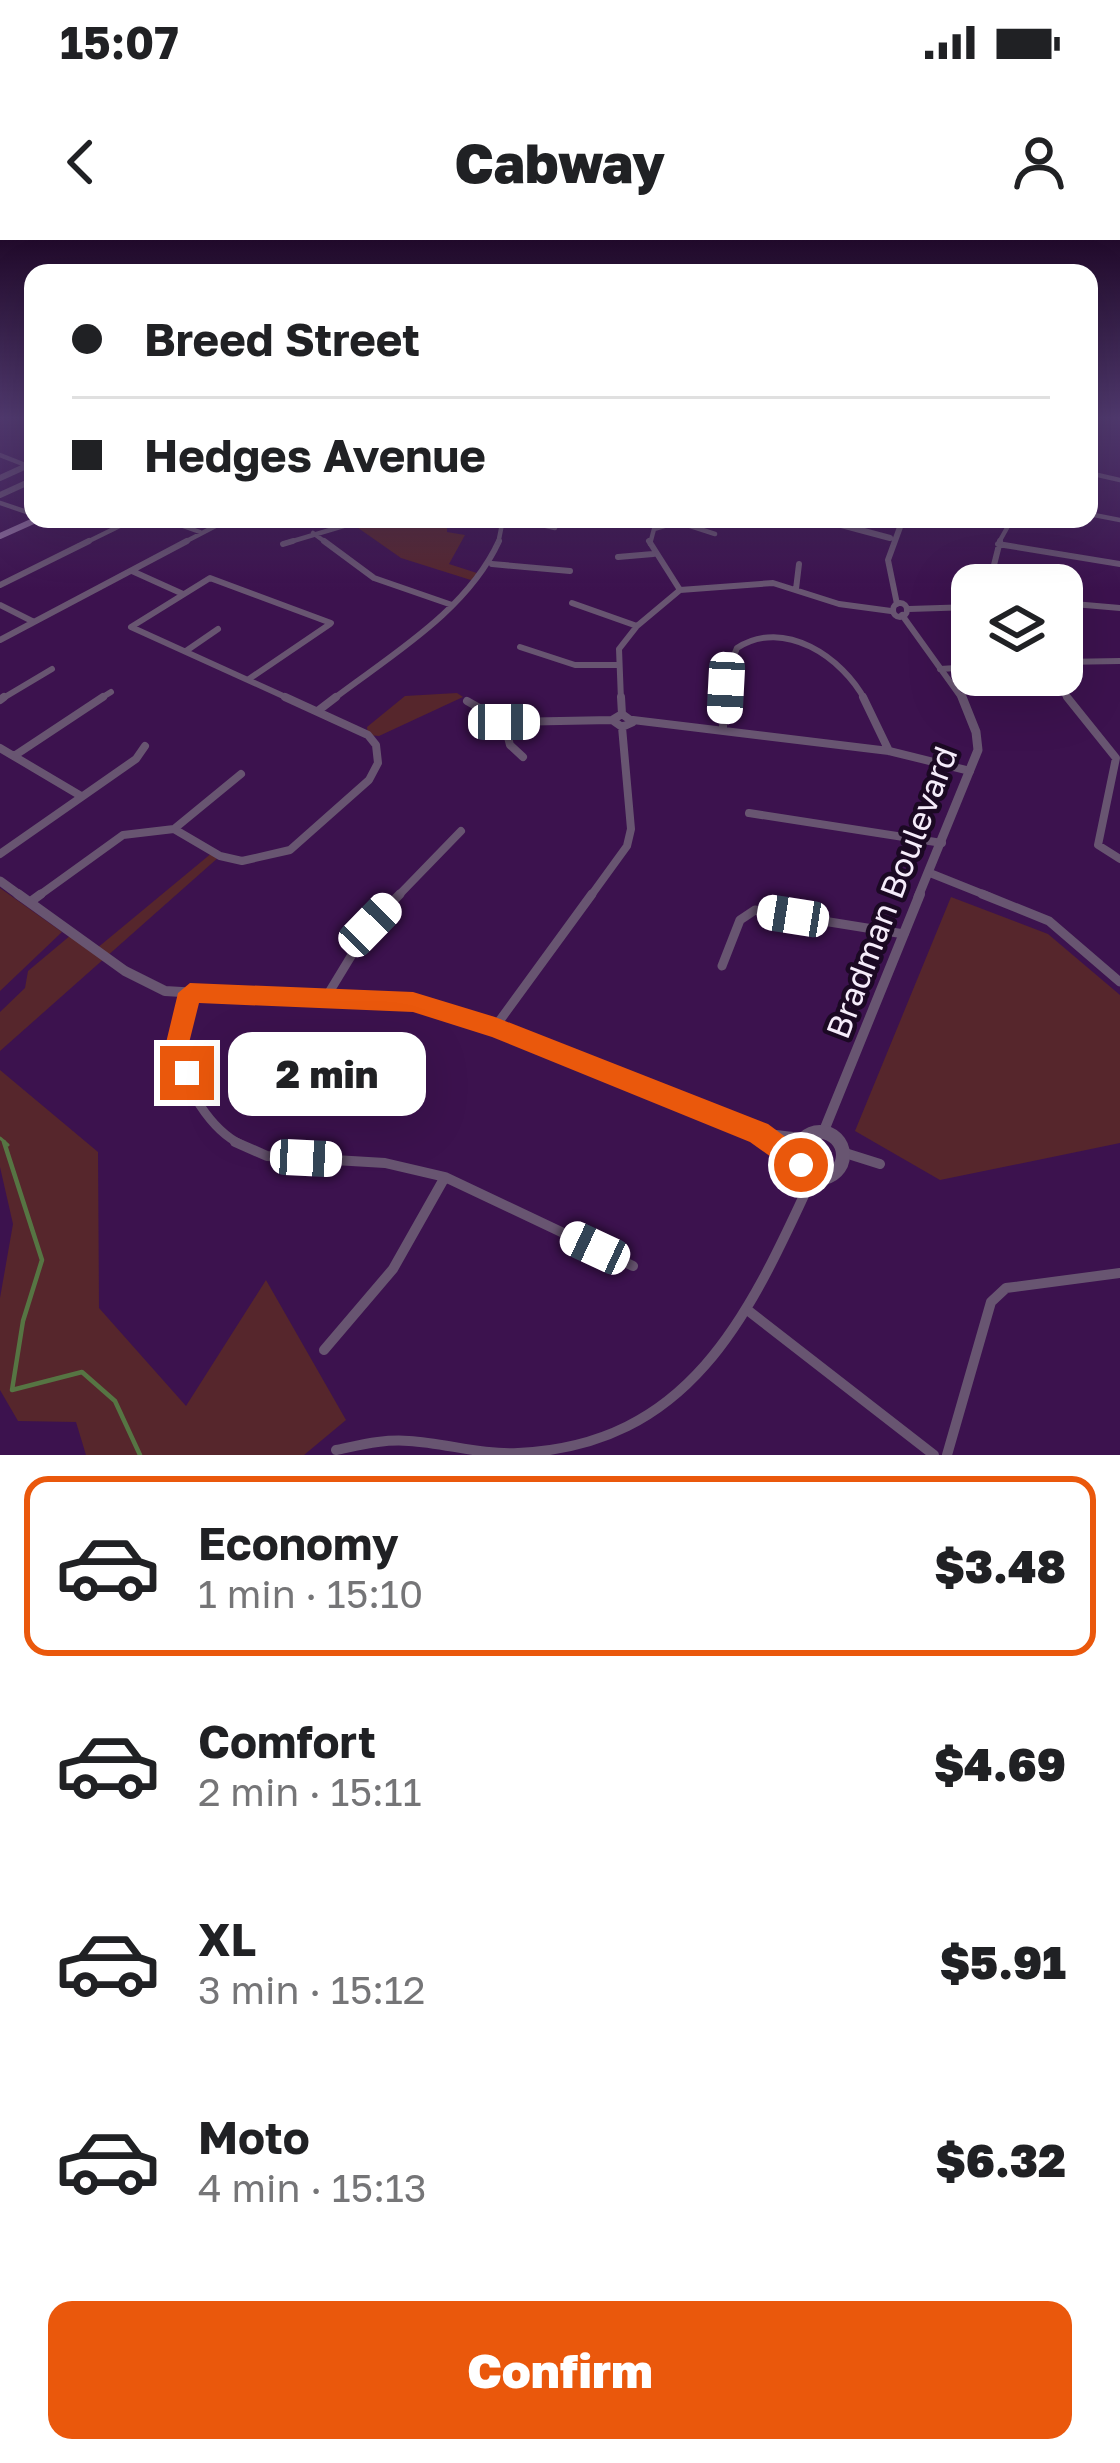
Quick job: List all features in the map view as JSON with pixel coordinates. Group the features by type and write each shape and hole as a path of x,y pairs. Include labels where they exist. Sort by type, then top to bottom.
{"street":[{"path":"0,585 116,528"},
{"path":"189,528 200,532"},
{"path":"0,640 209,528"},
{"path":"283,544 332,528"},
{"path":"318,710 476,585 491,564 501,528"},
{"path":"658,528 648,538 653,554 680,590"},
{"path":"697,528 715,534"},
{"path":"853,528 890,538 897,528"},
{"path":"994,564 1007,528"},
{"path":"313,533 374,578 452,605"},
{"name":"Bradman Boulevard","path":"823,1133 971,771 979,731 900,610 889,570 890,538"},
{"path":"998,544 1120,564"},
{"path":"618,557 653,554"},
{"path":"491,564 570,571"},
{"path":"796,590 799,564"},
{"path":"130,570 183,593"},
{"path":"174,829 220,856 242,861 290,850 369,780 377,763 376,745 368,735 131,627 210,578 332,623 249,679"},
{"path":"622,714 620,649 637,626 680,590 753,582 839,604 951,609"},
{"path":"572,603 637,626"},
{"path":"0,605 34,622"},
{"path":"1083,605 1120,608"},
{"path":"185,652 218,629"},
{"path":"723,729 727,662 740,643 757,635 812,648 838,661 889,751"},
{"path":"520,647 575,665 618,665"},
{"path":"1083,662 1120,661"},
{"path":"940,669 951,668"},
{"path":"0,700 52,669"},
{"path":"14,756 111,692"},
{"path":"1066,696 1115,758 1116,774 1098,845 1120,860"},
{"path":"467,700 504,722 612,720 622,714"},
{"path":"622,714 633,720 889,751 971,771"},
{"path":"495,1027 627,846 631,829 622,727 612,720"},
{"path":"622,727 633,720"},
{"path":"504,722 510,746 523,757"},
{"path":"0,854 136,759 145,746"},
{"path":"0,748 82,797"},
{"path":"30,902 123,835 174,829 241,774"},
{"path":"748,813 942,844"},
{"path":"325,998 370,925 461,831"},
{"path":"930,873 1049,921 1120,982"},
{"path":"0,881 148,985 190,993 413,1002 495,1027 759,1133 798,1158 813,1176"},
{"path":"722,965 740,920 755,910 906,934"},
{"path":"190,993 176,1047 197,1099 223,1136 266,1156 385,1163 445,1177 633,1266"},
{"path":"759,1133 801,1138 823,1133 842,1152 880,1164"},
{"path":"798,1158 801,1138"},
{"path":"813,1176 836,1176 843,1166 842,1152"},
{"path":"336,1450 389,1440 518,1453 583,1444 644,1419 703,1376 750,1312 813,1176"},
{"path":"324,1350 393,1269 445,1177"},
{"path":"947,1455 991,1302 1006,1288 1120,1273"},
{"path":"750,1312 934,1455"}],"shaded area":[{"path":"358,528 447,528 447,532 465,535 449,564 480,574 474,581 401,558"},
{"path":"457,693 463,697 379,736 368,735 367,727 405,696"},
{"path":"213,852 220,856 0,1051 0,1012 25,988 28,971 71,935 96,949"},
{"path":"0,888 62,932 0,991"},
{"path":"951,897 1048,934 1120,995 1120,1143 940,1180 855,1131"},
{"path":"0,1070 98,1152 99,1308 186,1406 266,1280 346,1420 304,1455 86,1455 76,1422 18,1421 0,1390 0,1298 13,1224 0,1167"}],"waterway":[{"path":"0,1138 8,1145"},
{"path":"4,1142 42,1260 23,1321 12,1390 82,1372 115,1401 140,1455"}],"route":[{"path":"187,1073 176,1047 190,993 413,1002 495,1027 759,1133 798,1158 801,1165"}]}
